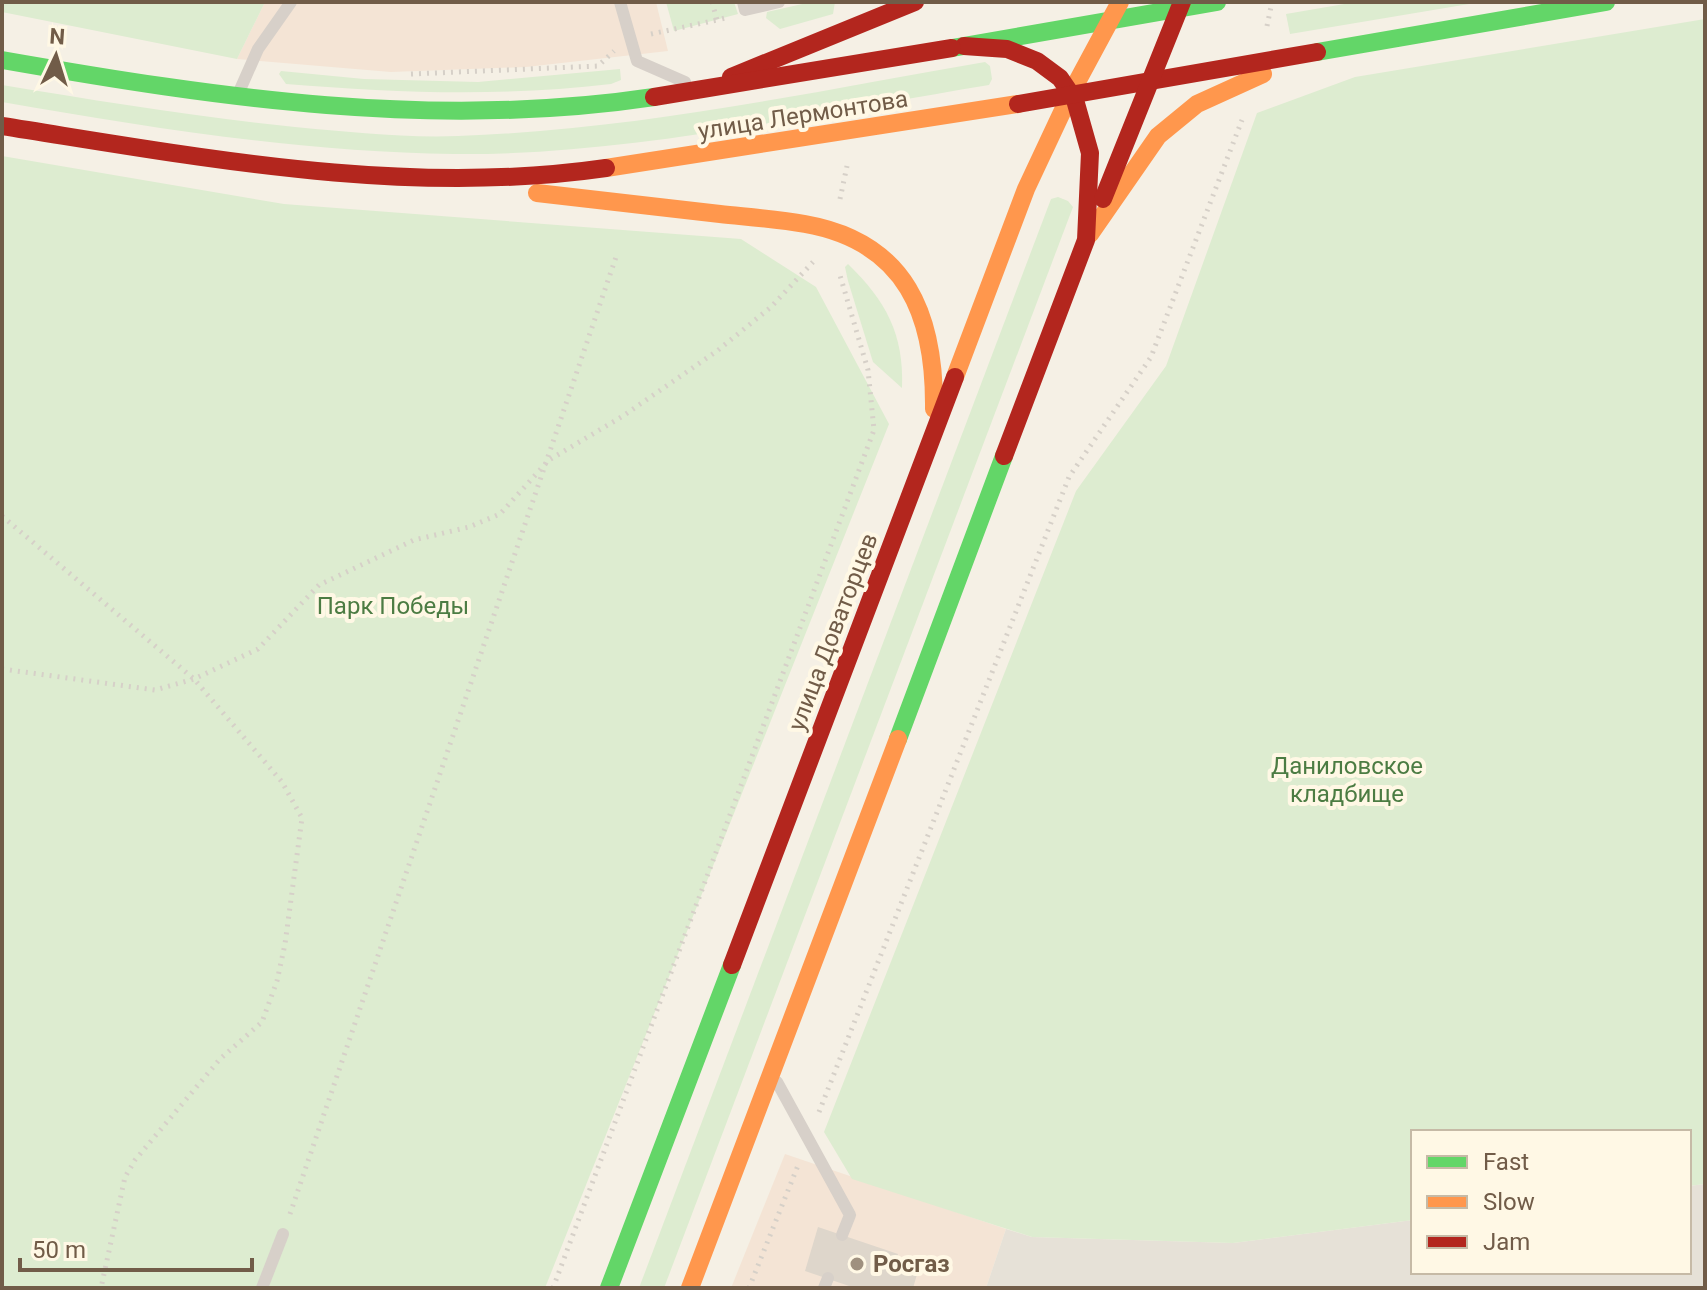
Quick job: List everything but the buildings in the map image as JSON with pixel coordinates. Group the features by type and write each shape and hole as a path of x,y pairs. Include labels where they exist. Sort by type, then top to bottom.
{"main road":[{"name":"улица Лермонтова","path":"702,90 915,2"},
{"name":"улица Доваторцев","path":"609,1288 1026,189 1071,93 1121,2"},
{"name":"улица Лермонтова","path":"2,60 237,97 352,109 455,113 567,108 702,90 1109,21 1181,5 1217,2"},
{"name":"улица Лермонтова","path":"2,126 221,160 348,173 456,178 573,173 855,132 1606,2"},
{"path":"690,1288 1086,240 1181,5"},
{"path":"964,46 1006,49 1042,63 1071,93 1088,125 1093,159 1086,240"},
{"path":"1086,240 1158,136 1197,104 1250,79 1348,46"},
{"path":"348,173 742,214 833,231 887,260 912,288 928,322 935,358 934,407 923,461"}],"lane":[{"path":"237,97 258,49 291,2"},
{"path":"620,2 637,61 702,90"},
{"path":"743,2 745,10 779,2"},
{"path":"772,1072 850,1215 842,1235"},
{"path":"262,1288 283,1234"}],"path":[{"path":"1259,61 1272,2"},
{"path":"409,74 598,66 629,37 717,20"},
{"path":"749,1288 1069,477 1151,357 1242,119 1250,79"},
{"path":"553,1288 874,430 868,370 841,286 833,231 855,132"},
{"path":"283,1234 616,257"},
{"path":"2,669 155,690 194,679 258,649 319,585 414,540 469,527 500,514 549,460 623,416 717,351 771,307 805,266 817,260"},
{"path":"2,516 194,679 282,782 299,809 302,826 277,981 262,1022 220,1059 125,1177 101,1288"}],"shaded area":[{"path":"265,2 656,2 668,51 526,67 391,72 237,59"},
{"path":"785,1154 1006,1229 986,1288 731,1288"},
{"path":"1705,1184 1705,1288 986,1288 1006,1229 1032,1237 1233,1243 1411,1220 1411,1274 1691,1274 1691,1186"}],"green space":[{"path":"2,2 265,2 237,59 2,12"},
{"path":"666,2 734,2 738,14 674,31"},
{"path":"811,2 835,2 833,14 780,29 766,18 767,12"},
{"path":"1356,2 1481,2 1290,34 1286,14"},
{"name":"Даниловское кладбище","path":"1705,19 1705,1184 1691,1186 1691,1130 1411,1130 1411,1220 1233,1243 1032,1237 852,1179 824,1132 1076,491 1166,366 1257,113 1355,77"},
{"path":"985,62 990,66 992,79 989,85 722,131 519,153 397,152 283,144 2,102 2,85 258,123 376,134 458,136 657,118"},
{"path":"620,69 621,80 611,84 488,92 368,90 286,84 279,74 281,71 364,79 478,82"},
{"name":"Парк Победы","path":"2,156 284,204 741,239 816,287 889,424 545,1288 2,1288"},
{"path":"1058,197 1073,207 664,1288 639,1288 1051,199"},
{"path":"848,264 873,291 890,320 900,351 902,388 873,362 848,281 845,267"}],"traffic: fast":[{"path":"952,48 1217,2"},
{"path":"1317,52 1606,2"},
{"path":"2,60 246,97 408,110 572,106 654,97"},
{"path":"898,739 1004,456"},
{"path":"609,1288 732,965"}],"traffic: slow":[{"path":"1071,93 1120,2"},
{"path":"1090,234 1158,136 1197,104 1263,74"},
{"path":"955,377 1026,189 1071,93"},
{"path":"606,168 1018,104"},
{"path":"537,193 794,222 840,233 868,247 891,266 908,288 921,314 929,343 934,409"},
{"path":"690,1288 898,739"}],"traffic: jam":[{"path":"731,77 915,2"},
{"path":"1103,199 1182,2"},
{"path":"964,46 1007,49 1037,61 1060,78 1075,100 1090,153 1086,240 1004,456"},
{"path":"654,97 952,48"},
{"path":"1018,104 1317,52"},
{"path":"2,126 227,161 379,176 530,176 606,168"},
{"path":"732,965 955,377"}],"place":[{"name":"Росгаз","path":"857,1264"}]}
